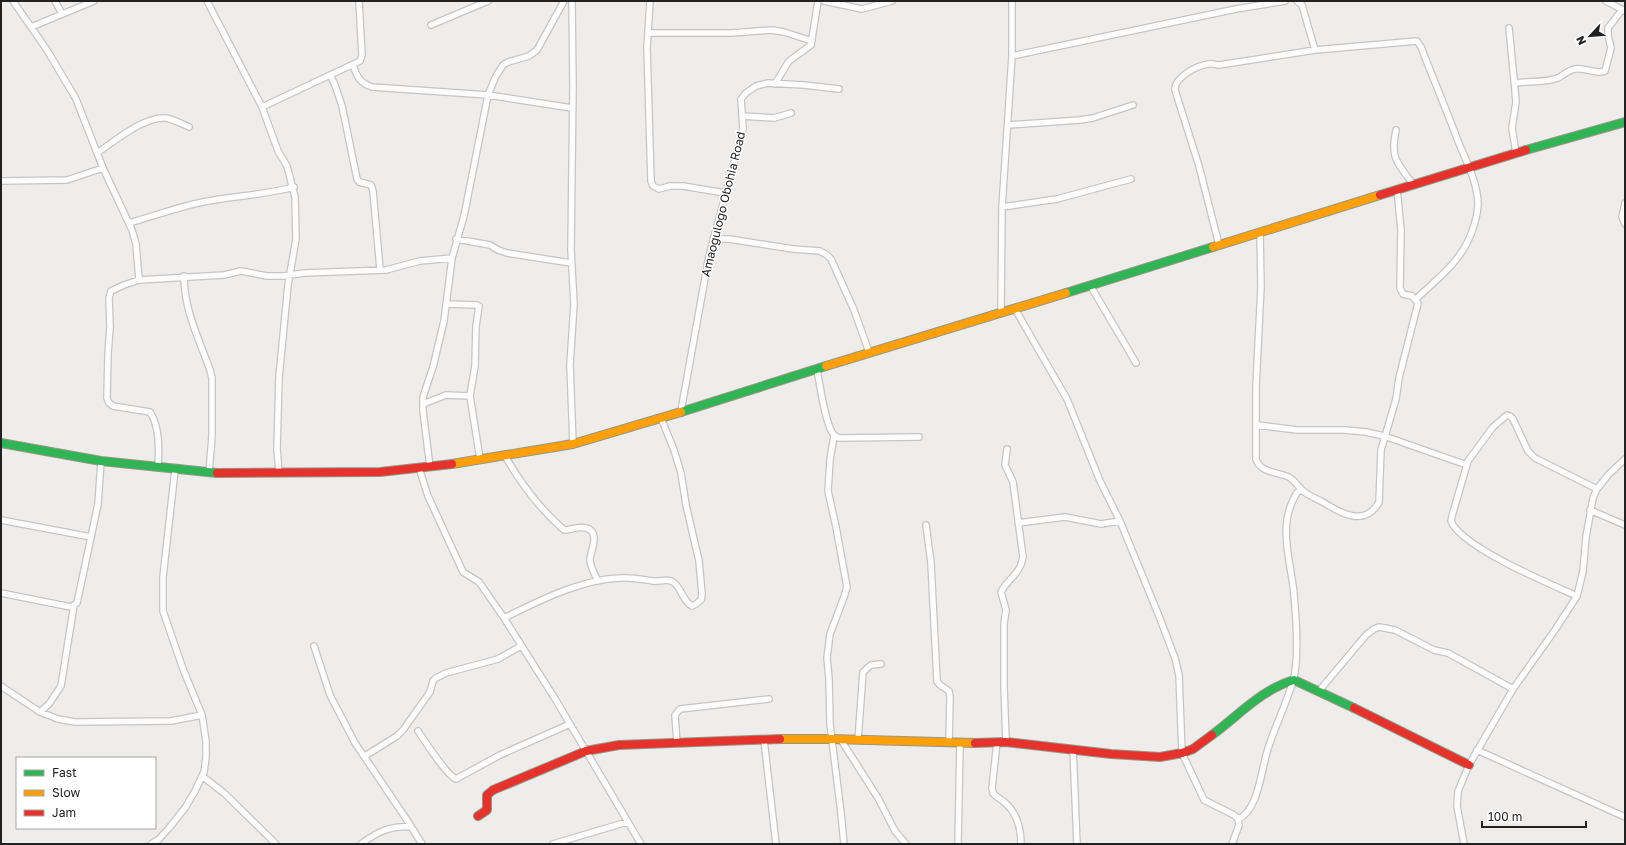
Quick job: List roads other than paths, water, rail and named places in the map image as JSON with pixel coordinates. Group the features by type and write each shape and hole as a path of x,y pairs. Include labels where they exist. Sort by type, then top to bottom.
{"street":[{"path":"13,1 70,87 87,124 103,168 129,223 136,244 139,280"},
{"path":"55,1 62,14"},
{"path":"31,27 94,1"},
{"path":"207,1 262,107 278,151 288,166 294,187 296,239 290,275 279,377 279,473"},
{"path":"262,107 360,61 362,55 359,1"},
{"path":"431,24 488,1"},
{"path":"430,466 423,404 425,390 433,367 446,304 452,258 456,239 464,216 488,95 496,76 503,65 529,56 537,50 564,1"},
{"path":"572,1 571,263 574,304 570,365 573,444"},
{"path":"650,1 647,63 651,181 653,186 659,189 670,186 683,186 725,193"},
{"path":"775,84 789,61 808,48 812,41 818,1"},
{"path":"824,1 862,9 892,1"},
{"path":"1001,313 1002,207 1012,56 1012,1"},
{"path":"1012,56 1285,1"},
{"path":"1299,1 1302,5 1315,50"},
{"path":"1515,83 1551,80 1559,77 1569,70 1575,69 1601,72 1605,71 1611,48 1608,28 1624,11 1606,1"},
{"path":"1509,28 1515,83 1516,102 1512,128 1516,153"},
{"path":"648,33 732,33 772,30 784,32 812,41"},
{"path":"1219,244 1199,166 1175,90 1176,82 1184,74 1207,64 1219,65 1315,50 1416,41 1421,47 1468,167 1476,189 1478,204 1475,224 1467,243 1458,257 1441,276 1416,299"},
{"path":"353,65 359,80 362,83 372,87 488,95 572,108"},
{"path":"330,75 336,85 342,106 357,179 359,182 371,185 373,191 375,199 380,269"},
{"name":"Amaogulogo Obohia Road","path":"680,411 707,264 741,135 741,99 746,93 756,86 775,84 839,89"},
{"path":"1008,125 1093,118 1133,105"},
{"path":"742,116 774,118 791,113"},
{"path":"97,153 138,126 158,118 167,118 189,127"},
{"path":"1,443 101,461 209,473 380,472 505,456 573,444 817,370 869,352 1015,309 1468,167 1625,122"},
{"path":"1396,130 1393,146 1394,155 1413,184"},
{"path":"1,181 67,180 103,168"},
{"path":"1002,207 1057,198 1131,179"},
{"path":"129,223 198,203 274,192 294,187"},
{"path":"1260,232 1261,287 1256,386 1257,463 1276,474 1289,477 1297,483 1302,490 1335,510 1347,514 1362,516 1369,514 1375,509 1379,502 1381,450 1396,399 1402,365 1418,303 1412,296 1403,294 1400,288 1401,230 1397,189"},
{"path":"1625,203 1622,217 1625,224"},
{"path":"714,238 793,249 820,251 827,255 831,259 854,310 869,352"},
{"path":"456,239 490,245 507,253 571,263"},
{"path":"158,468 159,453 157,433 150,412 113,406 109,403 107,398 110,327 109,298 111,291 139,280 184,276 224,275 241,271 267,276 283,276 393,269 420,261 452,258"},
{"path":"184,276 186,300 191,320 212,378 212,436 209,473"},
{"path":"1090,285 1136,363"},
{"path":"446,304 478,306 475,366 470,396 480,459"},
{"path":"1015,309 1068,399 1100,481 1120,521 1175,658 1179,675 1182,753 1204,800 1234,815 1238,820 1239,825 1232,844"},
{"path":"817,370 830,429 834,436 830,460 828,491 847,587 830,634 827,658 831,739 844,844"},
{"path":"423,404 446,395 470,396"},
{"path":"1577,596 1493,556 1469,540 1452,525 1452,516 1467,465 1493,427 1507,415 1513,419 1528,451 1535,458 1597,489"},
{"path":"504,618 554,595 598,581 627,578 657,582 666,579 674,583 686,603 692,606 701,600 702,594 699,561 686,505 682,477 674,450 661,418"},
{"path":"1257,425 1297,430 1345,430 1366,432 1384,436 1467,465"},
{"path":"834,436 839,438 919,437"},
{"path":"1007,449 1005,465 1013,482 1023,557 1022,566 1018,572 1004,585 1001,592 1006,610 1004,624 1002,742 992,788 993,793 1004,801 1013,812 1019,823 1022,834 1021,844"},
{"path":"505,456 533,496 555,522 564,530 584,527 592,534 594,547 590,557 590,562 598,581"},
{"path":"1464,844 1457,806 1458,792 1469,765 1513,689 1577,596 1583,570 1590,510 1597,489 1608,475 1625,459"},
{"path":"40,712 50,704 61,686 74,605 77,603 100,493 101,461"},
{"path":"419,468 428,496 462,572 479,582 504,618 570,724 641,844"},
{"path":"151,844 158,840 181,813 195,791 202,776 206,757 206,741 202,715 183,669 163,611 163,577 175,470"},
{"path":"1238,820 1248,813 1259,788 1267,753 1294,680 1296,660 1295,605 1286,530 1292,503 1297,493 1302,490"},
{"path":"1590,510 1625,525"},
{"path":"1018,523 1066,517 1101,524 1120,521"},
{"path":"1,520 91,537"},
{"path":"926,525 931,563 937,681 949,691 950,697 949,743"},
{"path":"1,593 71,607 74,605"},
{"path":"1319,691 1366,635 1379,627 1395,630 1434,650 1448,653 1513,689"},
{"path":"314,646 330,695 355,743 422,844"},
{"path":"365,756 397,736 403,730 430,692 433,681 436,678 446,673 498,659 521,646"},
{"path":"858,740 863,672 871,665 881,664"},
{"path":"478,816 487,810 487,795 489,792 586,751 619,745 677,742 831,739 960,744 1002,742 1160,757 1182,753 1193,749 1267,692 1283,683 1294,680 1469,765"},
{"path":"1,686 40,712 58,718 88,722 171,721 202,715"},
{"path":"677,742 676,715 680,709 769,699"},
{"path":"418,731 446,771 456,779 500,755 570,724"},
{"path":"764,740 776,844"},
{"path":"841,740 878,798 895,831 906,844"},
{"path":"958,844 960,744"},
{"path":"1074,749 1077,844"},
{"path":"1477,750 1625,817"},
{"path":"202,776 224,793 276,844"},
{"path":"553,844 627,822"},
{"path":"361,844 385,829 402,826 411,827"}]}
